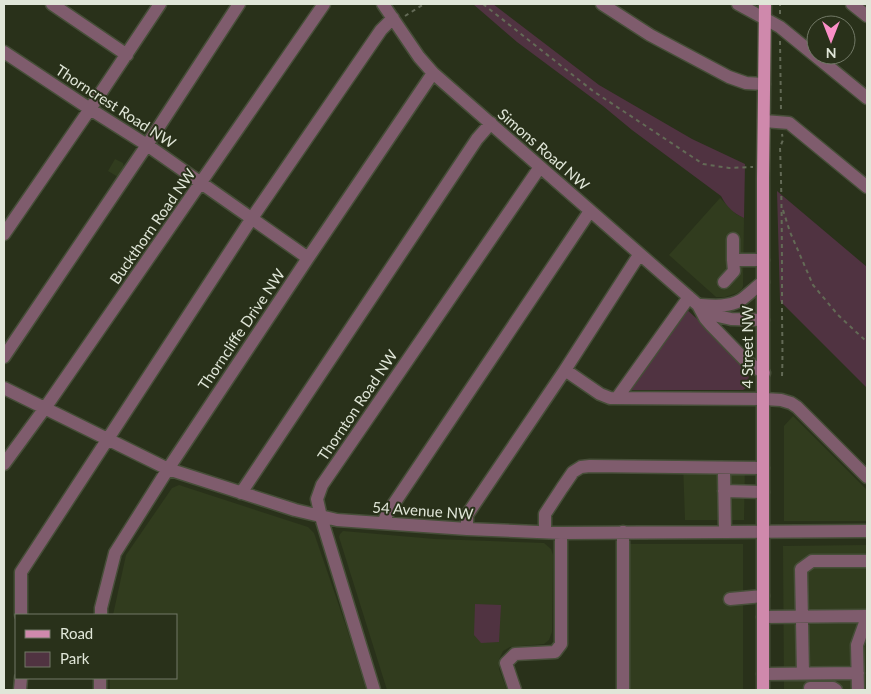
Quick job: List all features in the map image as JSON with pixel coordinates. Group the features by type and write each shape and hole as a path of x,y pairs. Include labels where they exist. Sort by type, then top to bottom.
{"main road":[{"name":"4 Street NW","path":"763,690 763,168 766,4"}],"street":[{"path":"52,4 127,55"},
{"path":"4,234 160,4"},
{"path":"4,357 147,145 239,4"},
{"name":"Buckthorn Road NW","path":"4,462 45,408 324,4"},
{"name":"Simons Road NW","path":"383,4 419,57 433,73 639,255 694,301 718,316 731,319 763,320"},
{"path":"602,4 650,35 729,77 746,83 764,84"},
{"path":"738,4 780,27 867,98"},
{"path":"852,4 867,16"},
{"path":"21,614 21,572 252,218 381,30 394,20"},
{"name":"Thorncrest Road NW","path":"4,52 147,145 308,258"},
{"name":"Thorncliffe Drive NW","path":"101,614 116,553 168,469 433,73"},
{"path":"764,121 789,123 867,187"},
{"path":"242,493 477,139 491,123"},
{"name":"Thornton Road NW","path":"374,690 317,499 322,485 540,167"},
{"path":"383,523 387,514 590,211"},
{"path":"724,282 734,272 733,239"},
{"path":"466,530 467,515 565,370 639,255"},
{"path":"733,260 763,260"},
{"path":"617,398 694,301 718,306 732,303 740,300 763,282"},
{"name":"Simons Road NW","path":"694,301 711,325 746,360 764,373"},
{"path":"565,370 600,394 610,398 764,399 781,400 791,403 867,477"},
{"name":"54 Avenue NW","path":"4,388 168,469 321,517 337,520 466,530 545,532 867,531"},
{"path":"545,532 545,514 573,472 581,467 763,468"},
{"path":"724,474 724,531"},
{"path":"724,491 763,492"},
{"path":"515,690 506,663 515,654 555,652 561,644 561,532"},
{"path":"623,532 623,690"},
{"path":"836,690 834,688 810,689 806,674 801,617 801,569 812,561 867,562"},
{"path":"730,599 763,596"},
{"path":"763,616 867,616 857,645 858,690"},
{"path":"763,674 858,673"}],"path":[{"path":"394,20 424,4"},
{"path":"483,4 593,91 703,164 729,168 763,168"},
{"path":"780,4 781,101"},
{"path":"782,376 780,147 783,140"},
{"path":"782,208 790,232 813,285 838,315 867,342"}],"shaded area":[{"path":"115,159 123,163 124,167 118,177 108,171"},
{"path":"720,198 736,214 744,218 743,286 737,293 725,297 716,297 669,255"},
{"path":"793,416 867,490 867,521 784,521 784,426"},
{"path":"683,463 745,463 744,520 685,520"},
{"path":"179,485 308,527 314,533 366,690 110,690 110,679 178,679 178,614 113,614 126,555 172,488"},
{"path":"343,531 435,539 544,543 551,549 553,555 552,632 549,640 544,644 510,647 503,651 499,660 499,669 507,690 387,690 339,537"},
{"path":"628,544 743,544 743,690 629,690"},
{"path":"867,545 867,690 784,690 783,546"}],"green space":[{"path":"473,4 493,4 599,85 692,139 745,164 744,218 731,209 721,196 517,42"},
{"path":"777,191 867,267 867,388 780,301"},
{"path":"685,308 741,359 748,374 748,387 743,390 627,390"},
{"path":"475,604 501,605 499,642 481,643 474,635"}]}
